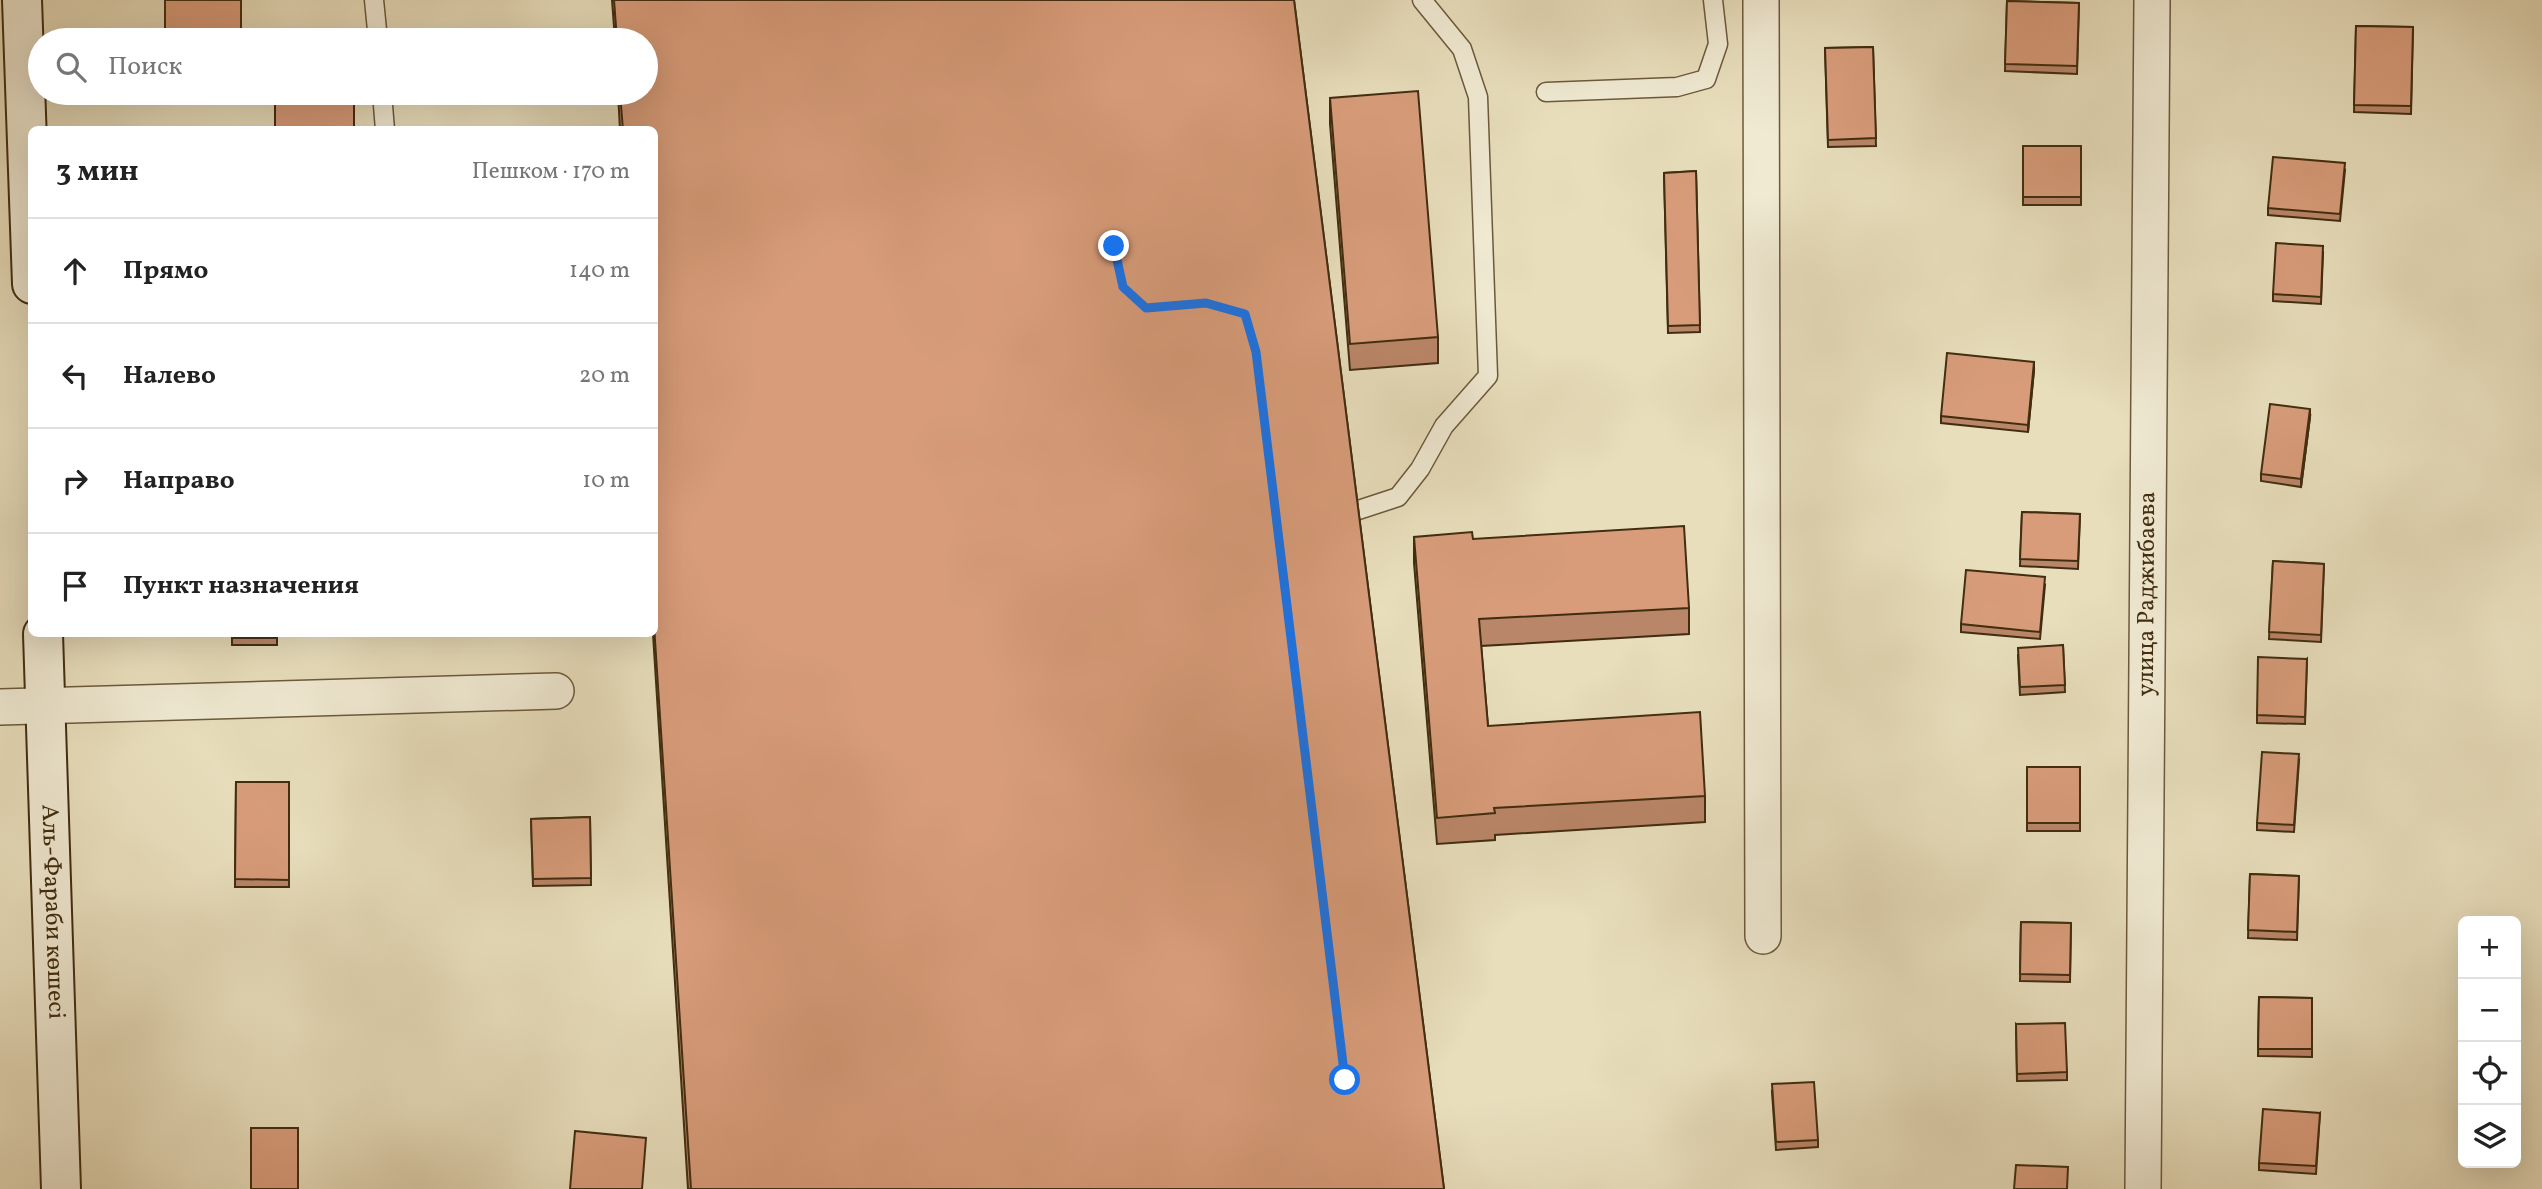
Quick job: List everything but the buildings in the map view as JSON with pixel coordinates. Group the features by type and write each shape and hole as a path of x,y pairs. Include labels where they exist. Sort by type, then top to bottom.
{"main road":[{"path":"22,0 28,170"},
{"name":"Аль-Фараби көшесі","path":"43,637 61,1189"}],"street":[{"path":"1761,0 1763,936"},
{"name":"улица Раджибаева","path":"2143,1189 2151,0"},
{"path":"0,707 556,691"}],"lane":[{"path":"374,0 377,28"},
{"path":"1318,523 1398,497 1420,469 1444,426 1488,376 1478,97 1462,49 1422,0"},
{"path":"1546,92 1677,87 1706,79 1718,44 1713,0"},
{"path":"383,105 385,126"}],"route":[{"path":"1114,246 1123,287 1146,308 1206,303 1245,314 1256,352 1345,1080"}]}
